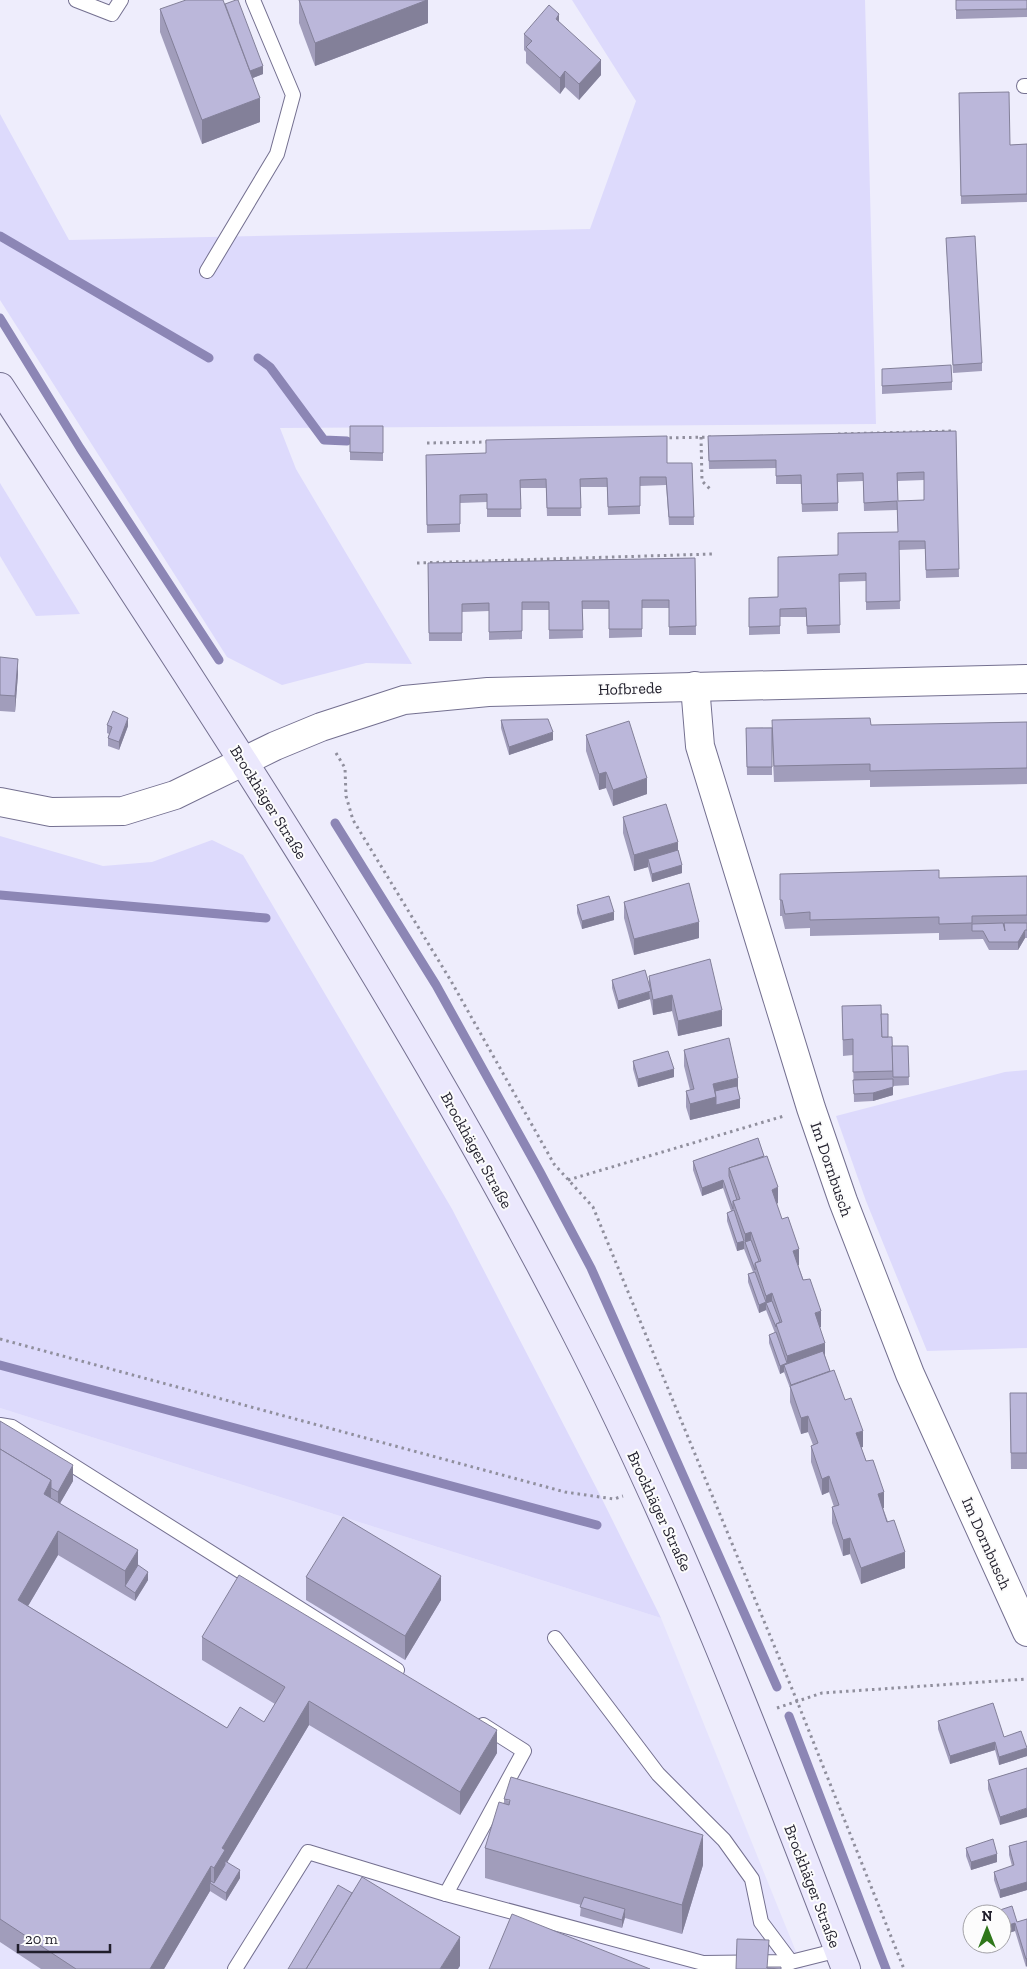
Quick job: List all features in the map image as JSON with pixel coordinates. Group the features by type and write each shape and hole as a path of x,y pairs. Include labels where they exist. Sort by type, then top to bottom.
{"main road":[{"name":"Brockhäger Straße","path":"0,388 244,762 418,1044 498,1184 576,1332 680,1554 748,1718 842,1960"}],"street":[{"name":"Hofbrede","path":"0,802 52,812 123,811 175,795 321,727 404,700 488,692 1027,680"},
{"name":"Im Dornbusch","path":"695,686 700,746 811,1108 843,1201 910,1374 1027,1632"}],"lane":[{"path":"76,0 112,14 121,0"},
{"path":"207,270 277,154 293,95 253,0"},
{"path":"0,1425 12,1427 406,1676"},
{"path":"555,1638 658,1774 724,1840 752,1879 761,1922 792,1962"},
{"path":"446,1894 524,1751 473,1719"},
{"path":"235,1969 308,1852 446,1894 703,1963 842,1960"}],"path":[{"path":"836,434 952,431"},
{"path":"662,438 720,436"},
{"path":"701,437 702,481 712,491"},
{"path":"428,443 496,442"},
{"path":"417,563 712,554"},
{"path":"321,727 345,768 346,796 353,820 451,981 554,1164 593,1208 797,1701 904,1969"},
{"path":"568,1180 811,1108"},
{"path":"0,1340 564,1492 614,1499 648,1485"},
{"path":"748,1718 822,1693 1027,1679"}],"shaded area":[{"path":"572,0 865,0 876,424 280,428 296,469 412,664 366,663 282,685 227,657 0,300 0,114 69,240 590,229 636,101"},
{"path":"0,483 80,614 36,616 0,556"},
{"path":"0,836 103,866 152,862 212,840 243,855 452,1209 599,1493 661,1618 0,1408"},
{"path":"1027,1070 1027,1348 927,1351 866,1201 836,1116 1005,1072"},
{"path":"0,1408 661,1618 803,1969 0,1969"}],"building":[{"path":"186,0 223,0 260,98 202,120 160,9"},
{"path":"238,0 263,66 250,71 225,4"},
{"path":"299,0 427,0 315,43"},
{"path":"956,0 1027,0 1027,9 956,10"},
{"path":"549,5 559,14 556,19 601,60 579,84 565,71 560,78 526,47 532,41 524,34"},
{"path":"1009,92 1010,145 1027,144 1027,194 961,196 959,93"},
{"path":"975,236 982,363 953,365 946,238"},
{"path":"951,365 952,382 882,386 882,369"},
{"path":"350,426 383,426 383,453 350,452"},
{"path":"956,431 959,569 926,570 925,541 899,541 900,601 866,602 866,573 839,574 840,625 807,626 806,608 780,609 780,626 749,627 749,598 778,597 778,557 838,555 838,533 898,532 897,501 864,503 863,473 837,474 838,503 802,504 801,475 776,476 776,460 709,461 708,436","holes":["924,472 924,500 898,501 897,473"]},
{"path":"667,436 667,463 692,463 694,517 669,517 666,477 640,477 640,506 608,507 607,478 580,479 581,508 547,508 546,479 520,480 521,509 487,509 487,494 460,495 460,524 427,525 426,455 486,453 486,440"},
{"path":"695,558 696,626 669,627 669,600 642,600 642,629 609,629 609,601 582,601 583,630 549,630 549,602 522,602 522,631 489,632 489,603 462,604 462,633 429,633 428,563"},
{"path":"0,657 18,659 15,696 0,695"},
{"path":"113,711 128,718 119,742 108,738 112,727 107,725"},
{"path":"870,718 871,725 1027,722 1027,768 870,771 870,764 774,766 772,720"},
{"path":"548,719 553,732 509,747 501,720"},
{"path":"629,721 647,778 613,790 606,772 599,774 586,735"},
{"path":"746,728 772,728 772,767 747,767"},
{"path":"666,804 678,842 634,855 623,817"},
{"path":"678,850 682,865 652,874 648,859"},
{"path":"939,870 939,878 1027,876 1027,915 972,916 972,923 939,924 939,917 810,920 810,912 785,914 782,900 780,900 780,874"},
{"path":"689,883 699,922 634,939 624,902"},
{"path":"609,896 614,912 582,921 577,905"},
{"path":"1003,923 1005,931 1004,923 1027,923 1027,930 1025,930 1018,942 989,942 983,931 972,931 972,924"},
{"path":"710,959 722,1010 678,1021 672,995 653,1000 649,976"},
{"path":"645,970 651,991 618,1001 612,980"},
{"path":"881,1005 882,1037 892,1037 893,1071 853,1072 853,1039 843,1040 842,1006"},
{"path":"881,1014 888,1014 888,1037 882,1037"},
{"path":"729,1038 738,1078 713,1084 716,1097 690,1104 686,1091 694,1089 684,1050"},
{"path":"892,1046 908,1046 909,1077 893,1077"},
{"path":"668,1051 674,1069 638,1079 633,1061"},
{"path":"893,1079 893,1087 873,1093 854,1094 853,1080"},
{"path":"737,1086 740,1099 716,1105 715,1091"},
{"path":"758,1138 764,1156 729,1168 729,1176 737,1200 733,1201 733,1209 723,1180 702,1188 693,1161"},
{"path":"767,1156 778,1187 772,1190 782,1219 788,1217 799,1249 793,1251 803,1280 810,1279 821,1311 815,1313 825,1343 787,1356 776,1324 782,1322 772,1293 766,1296 755,1263 761,1261 751,1232 745,1234 733,1201 740,1199 729,1168"},
{"path":"734,1210 744,1241 737,1243 727,1213"},
{"path":"751,1240 759,1261 755,1263 755,1270 745,1242"},
{"path":"755,1272 766,1302 759,1305 748,1274"},
{"path":"772,1301 780,1322 776,1324 776,1327 766,1303"},
{"path":"776,1332 787,1363 780,1366 769,1335"},
{"path":"823,1351 830,1371 791,1385 784,1365"},
{"path":"834,1370 845,1400 851,1398 863,1431 856,1433 866,1461 873,1460 884,1492 878,1494 887,1522 894,1520 905,1552 861,1568 850,1538 843,1540 832,1507 839,1505 829,1476 822,1479 811,1446 818,1443 808,1416 801,1418 790,1386"},
{"path":"1010,1393 1027,1393 1027,1453 1011,1453"},
{"path":"0,1421 73,1465 58,1492 51,1488 51,1480 0,1449"},
{"path":"0,1449 51,1480 44,1494 138,1550 125,1571 58,1531 18,1600 227,1728 240,1707 264,1722 285,1687 202,1637 239,1575 497,1730 460,1792 309,1701 222,1848 225,1850 214,1868 211,1866 150,1969 76,1969 0,1919"},
{"path":"343,1517 441,1576 405,1636 306,1577"},
{"path":"138,1565 148,1572 135,1593 125,1586"},
{"path":"993,1703 1004,1737 1021,1731 1027,1748 999,1757 995,1742 950,1756 938,1721"},
{"path":"1027,1768 1027,1808 1000,1817 988,1780"},
{"path":"511,1777 703,1835 682,1905 485,1848 499,1802 509,1805 510,1800 504,1799"},
{"path":"993,1839 997,1854 971,1862 966,1848"},
{"path":"1027,1841 1027,1882 1000,1890 994,1872 1014,1865 1009,1846"},
{"path":"225,1861 240,1870 226,1893 210,1883 211,1881 214,1883 225,1865"},
{"path":"362,1877 460,1937 440,1969 306,1969"},
{"path":"338,1885 352,1893 306,1969 288,1969"},
{"path":"584,1897 625,1909 622,1920 580,1907"},
{"path":"1012,1906 1017,1922 1027,1919 1026,1959 1015,1923 1012,1924"},
{"path":"512,1914 650,1969 489,1969"},
{"path":"737,1939 769,1940 767,1968 774,1969 736,1969"},
{"path":"781,1967 781,1969 767,1968"}],"waterway":[{"path":"0,236 209,358"},
{"path":"0,318 80,448 219,660"},
{"path":"258,358 270,367 324,440 347,441"},
{"path":"335,823 436,985 591,1268 777,1687"},
{"path":"0,895 266,918"},
{"path":"0,1365 597,1525"},
{"path":"789,1716 886,1969"}]}
